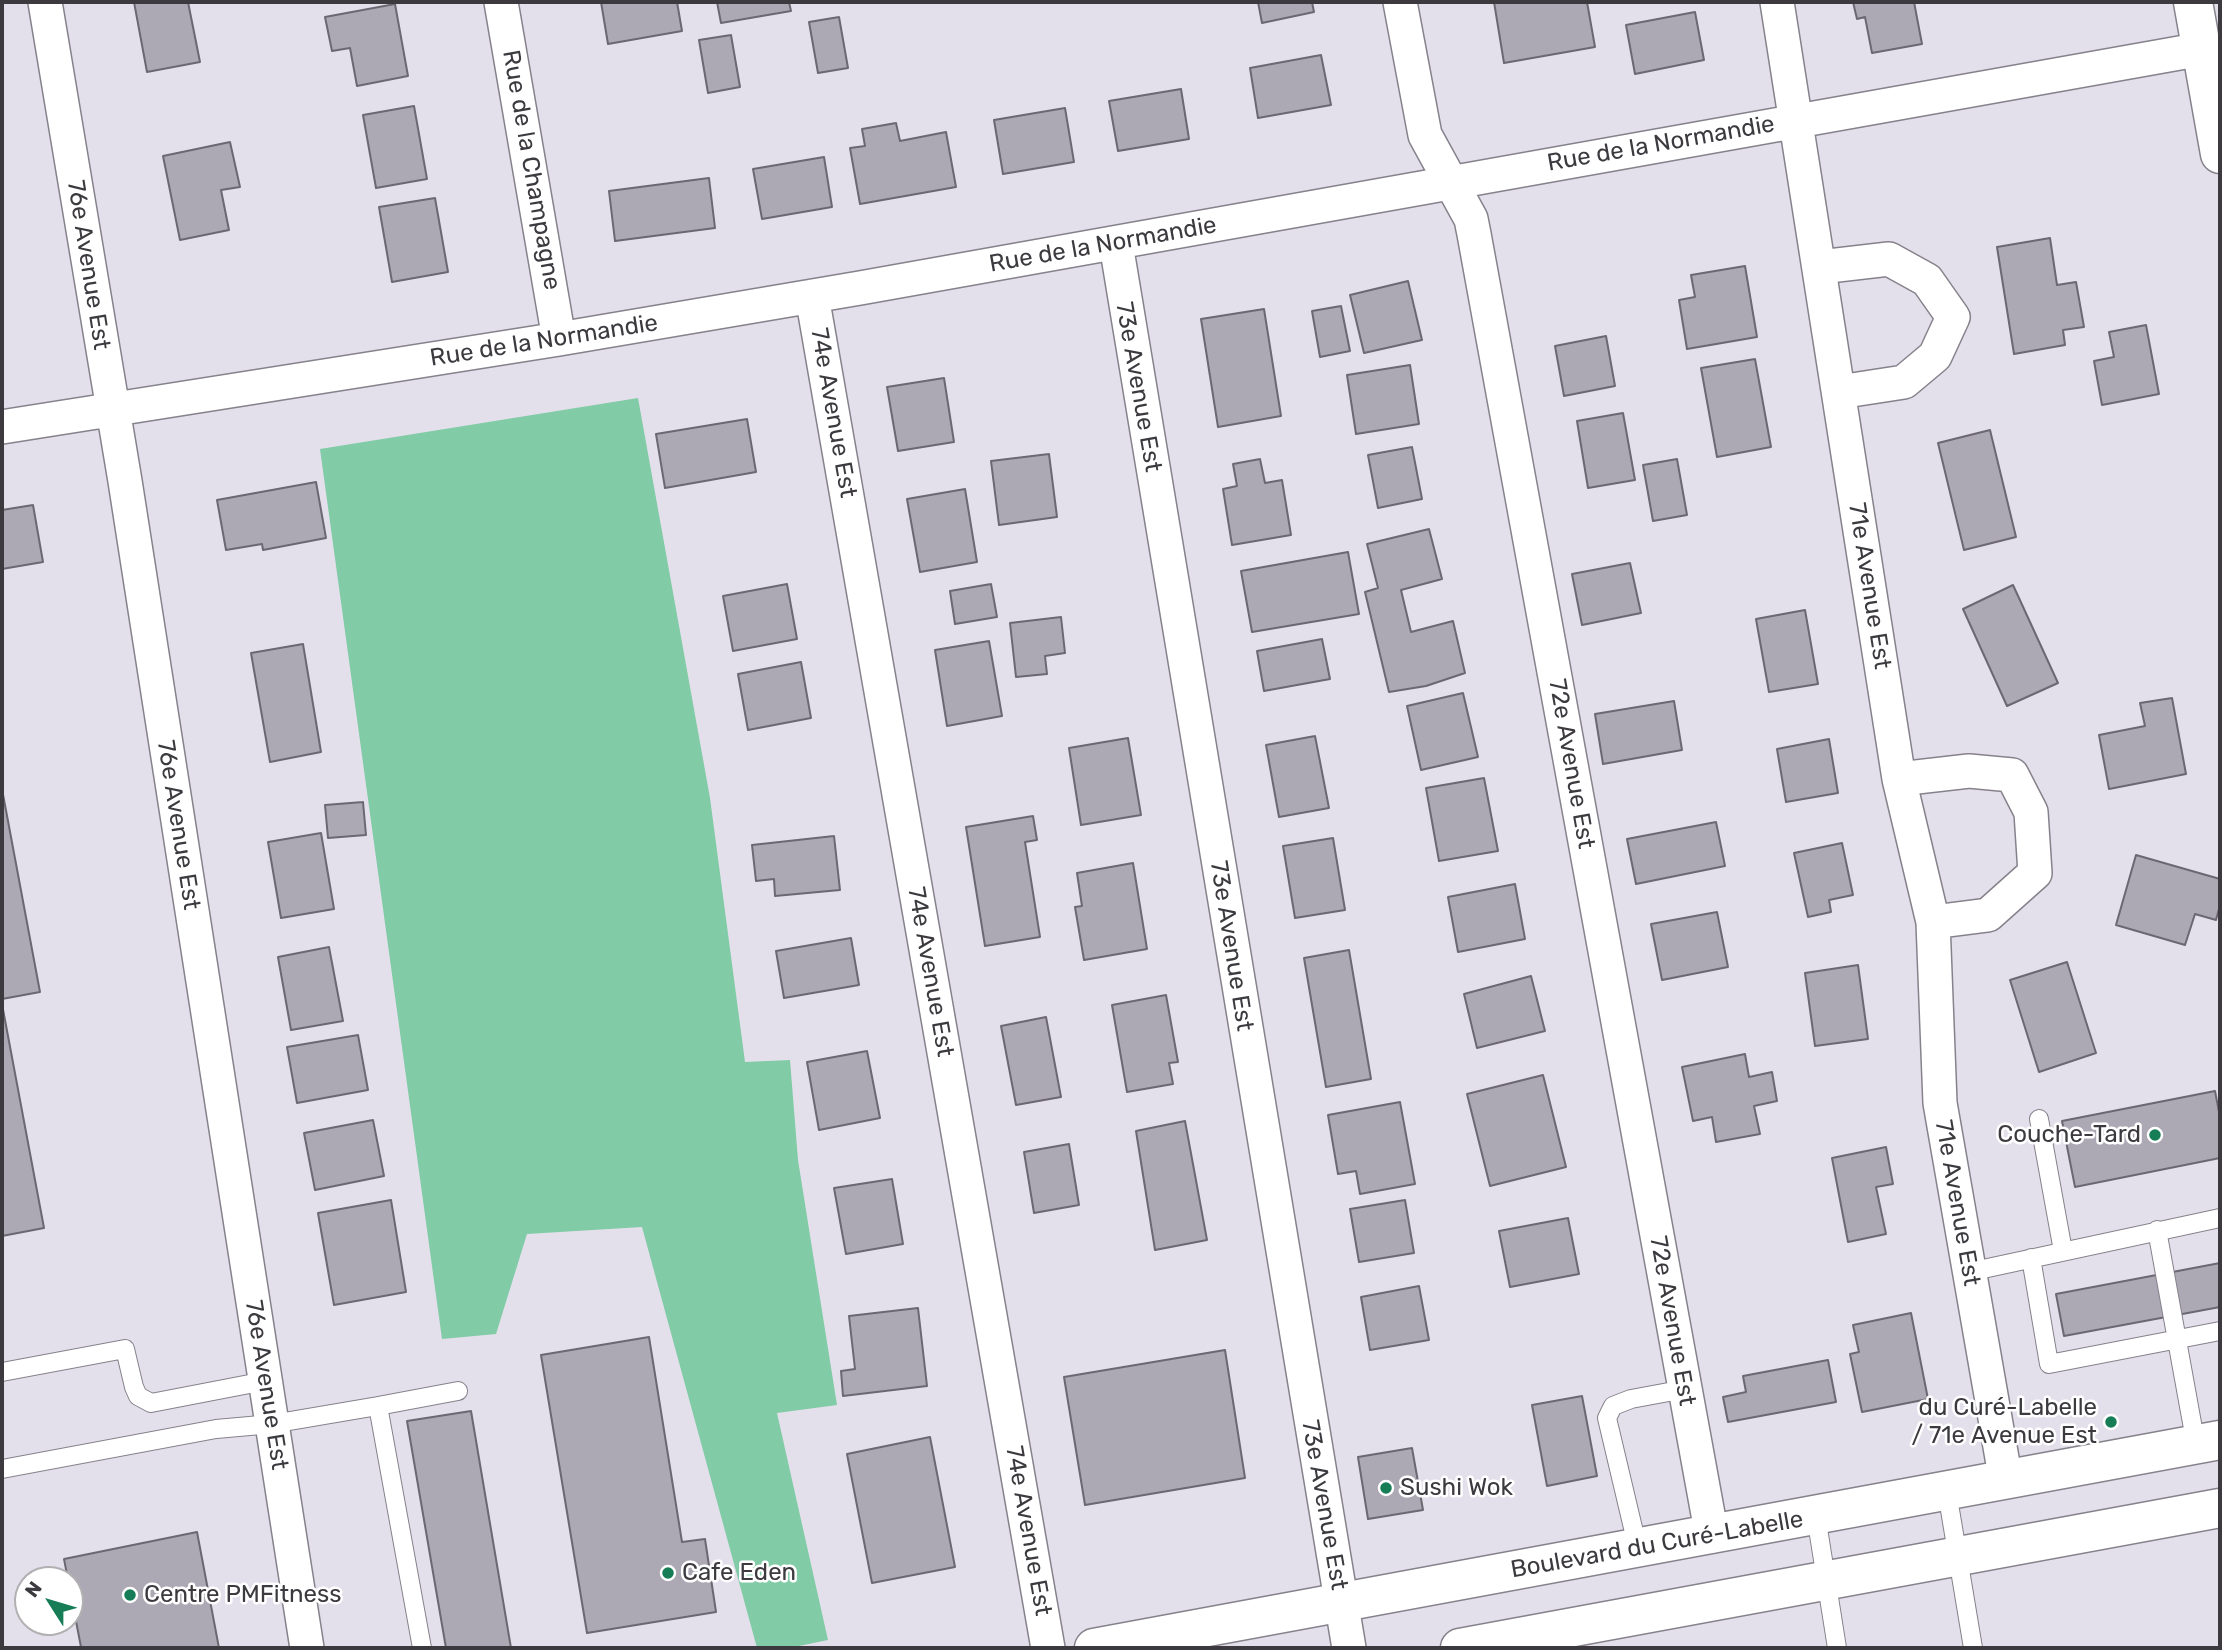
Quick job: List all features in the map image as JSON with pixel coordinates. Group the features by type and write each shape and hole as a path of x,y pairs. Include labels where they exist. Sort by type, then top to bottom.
{"main road":[{"path":"2193,2 2220,155"},
{"name":"Boulevard du Curé-Labelle","path":"1094,1648 1712,1536 2208,1442"},
{"path":"1460,1648 2220,1508"}],"street":[{"name":"76e Avenue Est","path":"45,2 112,409 307,1648"},
{"name":"Rue de la Champagne","path":"501,2 559,339"},
{"name":"72e Avenue Est","path":"1400,2 1425,135 1471,219 1712,1536"},
{"name":"71e Avenue Est","path":"1777,2 1899,779 1933,922 1940,1103 2006,1481"},
{"name":"Rue de la Normandie","path":"2,427 813,296 1796,119 2202,49"},
{"name":"73e Avenue Est","path":"1116,243 1349,1648"},
{"path":"1820,267 1889,259 1927,281 1953,317 1935,356 1904,382 1839,392"},
{"name":"74e Avenue Est","path":"813,296 1048,1648"},
{"path":"1899,779 1969,771 2012,775 2032,812 2035,873 1988,915 1933,922"}],"lane":[{"path":"2039,1119 2063,1251"},
{"path":"1969,1272 2220,1218"},
{"path":"2157,1230 2176,1339 2208,1442"},
{"path":"2031,1258 2049,1364 2220,1331"},
{"path":"2,1372 125,1349 138,1396 151,1403 265,1381"},
{"path":"1638,1549 1607,1419 1613,1406 1631,1399 1685,1389"},
{"path":"2,1469 216,1429 272,1424 457,1391"},
{"path":"378,1406 422,1648"},
{"path":"1947,1492 1973,1648"},
{"path":"1816,1516 1836,1648"}],"green space":[{"path":"638,398 710,798 745,1062 790,1060 798,1160 837,1405 777,1413 828,1640 789,1648 757,1648 642,1227 527,1234 496,1334 442,1339 320,449"}],"building":[{"path":"134,2 188,2 200,62 147,72"},
{"path":"601,2 677,2 682,31 608,44"},
{"path":"717,2 789,2 791,11 721,23"},
{"path":"1258,2 1312,2 1314,12 1262,23"},
{"path":"1494,2 1587,2 1595,47 1504,63"},
{"path":"1853,2 1914,2 1922,44 1872,53 1865,17 1857,19"},
{"path":"395,4 408,76 357,86 350,48 332,51 325,17"},
{"path":"1695,12 1704,60 1635,74 1626,25"},
{"path":"839,17 848,68 818,73 809,22"},
{"path":"731,35 740,87 708,93 699,40"},
{"path":"1321,55 1331,105 1258,118 1250,68"},
{"path":"1181,89 1189,139 1118,151 1109,101"},
{"path":"414,106 427,179 376,188 363,115"},
{"path":"1065,108 1074,162 1003,174 994,120"},
{"path":"896,123 900,141 946,132 956,187 860,204 850,148 865,146 862,129"},
{"path":"230,142 240,187 221,190 229,230 180,240 163,156"},
{"path":"824,157 832,207 762,219 753,169"},
{"path":"709,178 715,228 615,241 609,191"},
{"path":"435,198 448,272 392,282 379,207"},
{"path":"2050,238 2057,285 2076,282 2084,327 2063,330 2065,345 2014,354 1997,247"},
{"path":"1745,266 1757,337 1687,349 1679,300 1695,297 1691,275"},
{"path":"1408,281 1422,340 1364,353 1350,295"},
{"path":"1341,306 1350,351 1320,357 1312,311"},
{"path":"1264,309 1281,416 1218,427 1201,319"},
{"path":"2146,325 2159,394 2102,405 2094,361 2114,357 2109,332"},
{"path":"1606,336 1615,386 1564,396 1555,346"},
{"path":"1755,359 1771,447 1717,457 1701,368"},
{"path":"1410,365 1419,424 1356,434 1347,375"},
{"path":"944,378 954,442 898,451 887,387"},
{"path":"1623,413 1635,480 1588,488 1577,421"},
{"path":"747,419 756,472 665,488 656,434"},
{"path":"1990,430 2016,537 1964,550 1938,443"},
{"path":"1412,447 1422,499 1378,508 1368,455"},
{"path":"1049,454 1057,517 999,525 991,461"},
{"path":"1260,459 1265,483 1282,480 1291,535 1232,545 1223,489 1237,486 1233,464"},
{"path":"1677,459 1687,515 1653,521 1643,465"},
{"path":"316,482 326,538 263,550 262,544 226,550 217,500"},
{"path":"965,489 977,562 920,572 907,499"},
{"path":"33,505 43,562 2,569 2,510"},
{"path":"1429,529 1442,579 1401,590 1411,632 1453,621 1465,673 1426,686 1389,692 1365,592 1378,588 1367,544"},
{"path":"1348,552 1359,614 1252,632 1241,571"},
{"path":"1630,563 1641,613 1582,625 1572,574"},
{"path":"787,584 797,639 733,651 723,596"},
{"path":"991,584 997,617 955,624 950,591"},
{"path":"2013,585 2058,683 2007,706 1963,609"},
{"path":"1805,610 1818,684 1769,692 1756,619"},
{"path":"1061,617 1065,653 1045,656 1047,674 1016,677 1010,623"},
{"path":"1322,639 1330,679 1264,691 1257,651"},
{"path":"989,641 1002,716 947,726 935,650"},
{"path":"303,644 321,752 270,762 251,653"},
{"path":"801,662 811,718 748,730 738,674"},
{"path":"1463,693 1478,757 1421,770 1407,706"},
{"path":"2172,698 2186,774 2109,789 2099,735 2145,726 2140,703"},
{"path":"1674,701 1682,750 1603,764 1595,714"},
{"path":"1315,736 1329,808 1279,817 1266,745"},
{"path":"1128,738 1141,815 1081,825 1069,748"},
{"path":"1829,739 1838,793 1786,802 1777,749"},
{"path":"1484,778 1498,851 1439,861 1426,788"},
{"path":"2,789 40,992 2,999"},
{"path":"363,802 366,835 328,838 325,805"},
{"path":"1033,816 1037,840 1025,842 1040,937 985,946 966,827"},
{"path":"1716,822 1725,866 1636,884 1627,839"},
{"path":"321,833 334,909 281,918 268,842"},
{"path":"834,836 840,890 775,896 774,879 756,881 752,845"},
{"path":"1333,838 1345,910 1295,918 1283,846"},
{"path":"1842,843 1853,895 1829,900 1831,912 1808,917 1794,853"},
{"path":"2136,855 2220,879 2220,905 2216,920 2195,914 2185,945 2116,925"},
{"path":"1133,863 1147,949 1084,960 1075,907 1082,906 1077,873"},
{"path":"1515,884 1525,939 1458,952 1448,897"},
{"path":"1717,912 1728,967 1662,980 1651,924"},
{"path":"851,938 859,985 784,998 776,951"},
{"path":"329,947 343,1021 291,1030 278,957"},
{"path":"1349,950 1371,1079 1326,1087 1304,958"},
{"path":"2067,962 2096,1053 2039,1072 2010,980"},
{"path":"1858,965 1868,1039 1815,1046 1805,973"},
{"path":"1531,976 1545,1031 1477,1048 1464,994"},
{"path":"1166,995 1178,1062 1169,1063 1173,1084 1127,1092 1112,1005"},
{"path":"2,1004 44,1228 2,1236"},
{"path":"1046,1017 1061,1097 1016,1105 1001,1026"},
{"path":"358,1035 368,1090 297,1103 287,1047"},
{"path":"867,1051 880,1118 819,1130 807,1062"},
{"path":"1745,1054 1749,1077 1772,1072 1777,1101 1754,1106 1760,1134 1716,1142 1712,1117 1693,1121 1682,1067"},
{"path":"1543,1075 1566,1167 1490,1186 1467,1094"},
{"path":"2215,1091 2220,1117 2220,1158 2075,1187 2062,1121"},
{"path":"1400,1102 1415,1184 1360,1194 1356,1171 1338,1174 1328,1115"},
{"path":"373,1120 384,1176 315,1190 304,1133"},
{"path":"1185,1121 1207,1240 1155,1250 1136,1131"},
{"path":"1069,1144 1079,1205 1034,1213 1024,1152"},
{"path":"1886,1147 1893,1184 1876,1187 1886,1234 1848,1242 1832,1158"},
{"path":"892,1179 903,1244 846,1254 834,1188"},
{"path":"391,1200 406,1292 334,1305 318,1213"},
{"path":"1405,1200 1414,1253 1359,1262 1350,1209"},
{"path":"1568,1218 1579,1274 1510,1287 1499,1231"},
{"path":"2220,1263 2220,1307 2064,1336 2056,1294"},
{"path":"1419,1286 1429,1340 1370,1350 1361,1297"},
{"path":"918,1308 927,1386 843,1396 841,1371 855,1369 849,1316"},
{"path":"1911,1313 1928,1399 1862,1412 1850,1354 1859,1352 1853,1325"},
{"path":"649,1337 682,1542 705,1539 716,1612 587,1633 541,1355"},
{"path":"1225,1350 1245,1478 1085,1505 1064,1377"},
{"path":"1828,1360 1836,1402 1728,1422 1723,1397 1746,1392 1743,1376"},
{"path":"1582,1396 1597,1476 1547,1486 1532,1405"},
{"path":"471,1411 511,1648 446,1648 407,1421"},
{"path":"930,1437 955,1567 872,1583 847,1454"},
{"path":"1412,1448 1423,1510 1368,1519 1358,1457"},
{"path":"197,1532 219,1648 75,1648 81,1647 79,1636 84,1636 84,1566 65,1566 64,1559"}],"place":[{"name":"Couche-Tard","path":"2155,1135"},
{"name":"du Curé-Labelle / 71e Avenue Est","path":"2111,1422"},
{"name":"Sushi Wok","path":"1386,1488"},
{"name":"Cafe Eden","path":"668,1573"},
{"name":"Centre PMFitness","path":"130,1595"}]}
